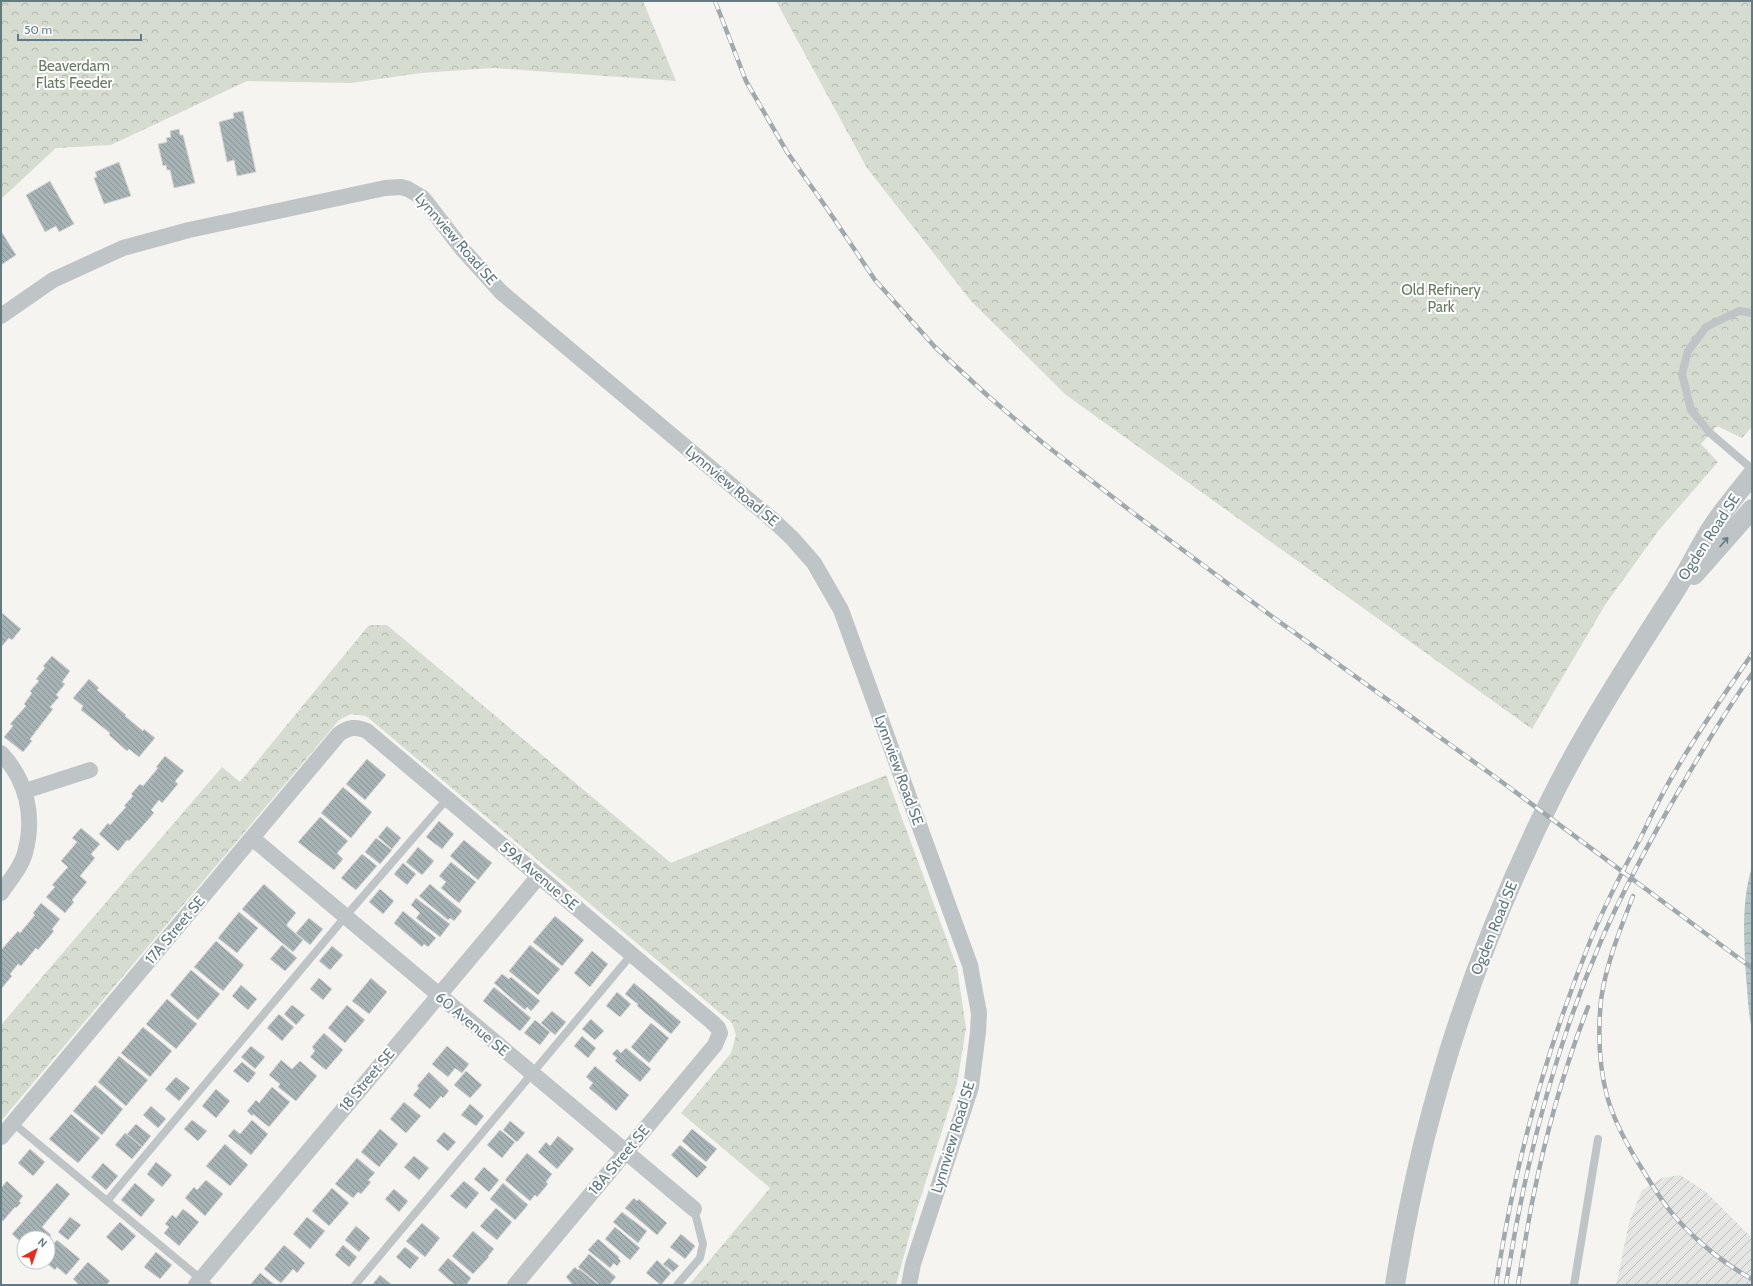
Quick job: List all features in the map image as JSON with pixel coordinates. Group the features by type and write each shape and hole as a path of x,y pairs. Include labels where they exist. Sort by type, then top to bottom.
{"street":[{"name":"Lynnview Road SE","path":"1,316 53,280 122,248 189,230 384,188 401,187 408,189 423,198 463,250 501,292 774,521 792,538 814,563 841,610 970,965 978,1013 978,1032 971,1087 913,1264 909,1285"},
{"name":"Ogden Road SE","path":"1395,1285 1403,1237 1425,1136 1455,1029 1496,918 1515,874 1557,785 1591,726 1631,659 1669,601 1710,531 1752,475"},
{"name":"Ogden Road SE","path":"1669,601 1724,543 1752,509"},
{"name":"59A Avenue SE","path":"352,727 367,731 712,1022 718,1028 720,1033"},
{"name":"17A Street SE","path":"1,1137 339,734 352,727"},
{"path":"1,753 15,771 25,791 30,822 24,854 14,875 1,893"},
{"path":"25,791 90,770"},
{"name":"60 Avenue SE","path":"252,838 532,1075 694,1209"},
{"name":"18 Street SE","path":"202,1283 539,876"},
{"name":"18A Street SE","path":"515,1285 715,1045 720,1033"}],"lane":[{"path":"1752,313 1739,311 1706,327 1688,351 1682,374 1691,410 1710,433 1752,469"},
{"path":"107,1201 345,917 447,799"},
{"path":"355,1285 632,954"},
{"path":"13,1123 107,1201 202,1283"},
{"path":"1574,1285 1598,1139"},
{"path":"677,1285 700,1258 703,1244 694,1209"}],"shaded area":[{"path":"1680,1175 1705,1191 1752,1238 1752,1285 1616,1285 1629,1223 1642,1190 1662,1178"}],"green space":[{"name":"Beaverdam Flats Feeder","path":"1,1 643,1 676,81 493,68 421,73 351,83 247,81 111,145 56,148 1,199"},
{"name":"Old Refinery Park","path":"776,1 1752,1 1752,427 1742,438 1717,426 1701,444 1718,462 1659,530 1605,605 1532,729 1066,395 971,301 867,168"},
{"path":"369,625 387,625 671,863 886,775 957,967 966,1028 957,1084 915,1215 896,1285 689,1285 770,1188 681,1113 731,1053 736,1035 732,1023 366,716 351,714 339,720 1,1121 1,1025 222,767 240,782"}],"water":[{"path":"1752,867 1752,1030 1746,977 1744,922 1746,894"}],"building":[{"path":"243,111 256,172 237,176 234,160 227,162 219,122 234,118 233,113"},
{"path":"179,129 180,135 183,135 195,183 174,188 170,170 167,170 166,165 163,166 158,144 167,142 166,138 171,137 170,131"},
{"path":"119,162 131,196 104,204 94,178 97,177 95,172"},
{"path":"50,181 74,224 59,232 56,226 45,232 26,195"},
{"path":"1,231 16,255 1,265"},
{"path":"2,613 21,629 12,640 9,638 1,647"},
{"path":"52,656 70,671 62,682 65,684 56,695 59,697 50,707 53,709 30,739 32,741 23,752 4,737 13,726 10,724 26,706 24,704 32,693 30,691 39,681 36,679 45,668 43,666"},
{"path":"89,679 99,688 97,690 126,715 125,716 143,731 144,729 155,738 139,757 129,749 127,751 109,735 110,733 81,710 83,706 73,698"},
{"path":"165,756 184,771 175,781 178,784 162,803 159,800 151,810 154,813 118,851 99,834 108,823 110,825 126,807 124,806 133,796 131,794 140,784 143,786 158,768 156,767"},
{"path":"367,759 386,775 365,800 346,784"},
{"path":"343,787 372,812 351,838 321,813"},
{"path":"320,817 348,841 337,853 343,859 334,870 298,842"},
{"path":"439,821 454,834 442,849 426,837"},
{"path":"387,826 401,838 392,849 378,837"},
{"path":"81,828 100,844 91,854 95,858 80,876 87,882 72,900 74,902 65,913 46,897 55,887 52,885 68,867 61,861 77,842 72,838"},
{"path":"376,838 392,850 380,864 365,852"},
{"path":"464,840 492,863 478,880 450,856"},
{"path":"418,847 434,861 422,875 406,862"},
{"path":"362,854 377,866 356,890 341,878"},
{"path":"451,862 476,882 459,903 441,888 446,882 439,876"},
{"path":"403,863 416,874 407,885 394,874"},
{"path":"264,884 296,913 287,926 303,940 293,952 242,909"},
{"path":"430,884 462,911 454,921 450,918 448,920 419,896"},
{"path":"380,889 394,901 383,914 369,902"},
{"path":"416,898 450,924 440,937 416,918 420,913 411,905"},
{"path":"41,903 60,919 52,929 54,931 38,950 36,948 21,966 18,964 10,974 12,976 1,989 1,948 2,949 18,931 20,933 35,915 33,913"},
{"path":"403,911 436,938 428,947 424,944 422,947 394,923"},
{"path":"239,912 258,928 237,953 218,938"},
{"path":"555,916 584,940 562,966 533,942"},
{"path":"309,918 323,929 310,945 296,933"},
{"path":"216,941 244,965 223,991 194,967"},
{"path":"282,945 297,958 285,971 270,959"},
{"path":"530,945 560,969 538,995 509,971"},
{"path":"332,946 343,955 330,970 319,961"},
{"path":"592,951 608,964 590,987 574,973"},
{"path":"191,970 220,994 198,1020 170,995"},
{"path":"502,974 509,979 511,977 540,1001 531,1011 527,1007 525,1010 494,983"},
{"path":"319,978 332,989 323,1000 310,989"},
{"path":"371,978 387,992 369,1014 352,1001"},
{"path":"634,983 681,1022 671,1034 625,994"},
{"path":"241,985 257,999 248,1010 232,996"},
{"path":"494,987 531,1018 520,1031 483,1001"},
{"path":"617,992 631,1004 620,1017 606,1006"},
{"path":"167,999 197,1024 176,1049 146,1024"},
{"path":"292,1005 305,1015 296,1025 284,1014"},
{"path":"347,1005 365,1020 345,1043 328,1028"},
{"path":"552,1011 566,1022 555,1035 541,1023"},
{"path":"279,1014 294,1027 282,1041 267,1028"},
{"path":"591,1019 604,1031 595,1040 582,1029"},
{"path":"535,1020 550,1032 540,1045 524,1033"},
{"path":"651,1023 669,1038 649,1063 631,1047"},
{"path":"143,1027 172,1051 150,1077 121,1053"},
{"path":"324,1033 343,1050 326,1070 310,1057 315,1051 312,1047"},
{"path":"582,1036 596,1048 588,1058 574,1046"},
{"path":"251,1046 265,1057 255,1069 241,1057"},
{"path":"447,1046 469,1064 462,1073 455,1068 448,1077 432,1064"},
{"path":"626,1048 651,1069 640,1082 615,1061 617,1058 612,1054 617,1049 621,1053"},
{"path":"119,1056 148,1080 126,1106 98,1082"},
{"path":"281,1060 292,1069 300,1061 317,1076 296,1101 278,1087 280,1084 269,1075"},
{"path":"242,1062 256,1073 248,1083 233,1071"},
{"path":"595,1066 629,1095 616,1111 589,1088 593,1083 586,1077"},
{"path":"466,1071 482,1085 470,1098 454,1085"},
{"path":"429,1072 449,1091 443,1098 441,1096 430,1109 413,1095 419,1088 417,1086"},
{"path":"176,1077 190,1088 179,1101 165,1089"},
{"path":"95,1085 123,1109 102,1135 73,1111"},
{"path":"272,1087 290,1102 269,1127 247,1111 256,1100 259,1103"},
{"path":"216,1089 230,1101 216,1118 202,1106"},
{"path":"404,1102 421,1116 406,1133 390,1119"},
{"path":"470,1104 484,1116 476,1126 461,1115"},
{"path":"151,1106 166,1119 158,1128 143,1115"},
{"path":"71,1114 100,1138 78,1163 49,1139"},
{"path":"192,1120 207,1131 198,1141 184,1129"},
{"path":"252,1120 268,1134 251,1155 228,1136 234,1129 240,1134"},
{"path":"510,1121 525,1133 517,1142 503,1130"},
{"path":"136,1124 151,1136 142,1147 127,1134"},
{"path":"380,1129 398,1144 379,1167 361,1152"},
{"path":"692,1129 717,1149 706,1162 682,1141"},
{"path":"500,1130 515,1142 502,1158 487,1145"},
{"path":"444,1132 456,1142 448,1151 436,1141"},
{"path":"125,1133 142,1147 132,1159 115,1145"},
{"path":"558,1136 574,1149 557,1169 538,1152 546,1142 550,1146"},
{"path":"225,1144 248,1165 230,1186 206,1166"},
{"path":"680,1145 707,1167 697,1178 671,1155"},
{"path":"30,1149 45,1162 33,1176 18,1163"},
{"path":"527,1153 552,1174 546,1182 548,1184 537,1197 535,1195 530,1201 505,1180"},
{"path":"414,1156 429,1168 419,1180 404,1167"},
{"path":"357,1158 375,1173 368,1180 371,1182 361,1194 358,1192 353,1198 335,1184"},
{"path":"156,1162 172,1175 162,1187 147,1174"},
{"path":"103,1163 118,1176 106,1190 91,1177"},
{"path":"484,1167 499,1180 489,1192 474,1179"},
{"path":"206,1180 223,1194 205,1216 185,1198 194,1187 197,1190"},
{"path":"7,1181 23,1196 19,1201 21,1203 16,1208 15,1207 3,1221 1,1219 1,1188"},
{"path":"464,1181 479,1193 466,1209 450,1196"},
{"path":"57,1183 70,1194 42,1227 45,1230 16,1230 16,1238 12,1234"},
{"path":"135,1183 155,1200 141,1217 121,1200"},
{"path":"503,1183 528,1205 515,1220 490,1199"},
{"path":"332,1188 349,1203 329,1226 312,1211"},
{"path":"394,1189 408,1201 399,1212 385,1199"},
{"path":"634,1198 637,1201 639,1199 667,1223 657,1235 625,1208"},
{"path":"496,1208 512,1222 497,1240 480,1226"},
{"path":"183,1209 199,1222 179,1246 164,1233 169,1227 165,1224 172,1215 176,1218"},
{"path":"622,1212 647,1231 638,1243 613,1222"},
{"path":"70,1217 81,1225 68,1240 58,1232"},
{"path":"307,1217 325,1231 310,1249 293,1234"},
{"path":"120,1222 136,1236 122,1251 106,1237"},
{"path":"422,1223 440,1238 425,1257 406,1241"},
{"path":"356,1226 370,1238 359,1252 345,1240"},
{"path":"615,1227 640,1248 630,1260 605,1239"},
{"path":"473,1231 494,1249 488,1256 489,1257 473,1274 452,1256"},
{"path":"681,1234 695,1246 685,1259 670,1247"},
{"path":"598,1239 619,1257 618,1258 621,1261 617,1266 614,1263 610,1268 588,1250"},
{"path":"57,1240 80,1259 66,1275 57,1267 56,1268"},
{"path":"284,1245 305,1263 297,1273 293,1269 281,1283 264,1269"},
{"path":"343,1245 357,1257 349,1267 335,1255"},
{"path":"405,1247 419,1258 410,1269 396,1257"},
{"path":"156,1252 172,1265 160,1279 144,1267"},
{"path":"589,1254 616,1277 609,1285 600,1285 578,1267"},
{"path":"448,1258 471,1278 466,1285 455,1285 438,1270"},
{"path":"669,1258 679,1266 673,1272 663,1264"},
{"path":"657,1260 671,1273 661,1285 646,1273"},
{"path":"88,1262 110,1281 106,1285 79,1285 73,1279"},
{"path":"575,1267 599,1285 573,1285 566,1277"},
{"path":"260,1273 275,1285 250,1285"},
{"path":"380,1275 392,1285 372,1285"}],"railway":[{"path":"715,1 746,81 787,152 875,280 935,347 988,396 1043,443 1132,512 1270,615 1502,782 1752,968"},
{"path":"1496,1285 1512,1196 1533,1109 1560,1023 1591,939 1614,887 1667,786 1703,726 1752,654"},
{"path":"1506,1285 1522,1197 1543,1110 1555,1067 1584,982 1610,921 1649,844 1706,744 1752,674"},
{"path":"1633,896 1618,934 1606,973 1601,1000 1599,1036 1602,1073 1607,1096 1621,1132 1666,1206 1685,1228 1712,1252 1732,1267 1752,1279"},
{"path":"1518,1285 1538,1174 1556,1101 1588,1007"}]}
